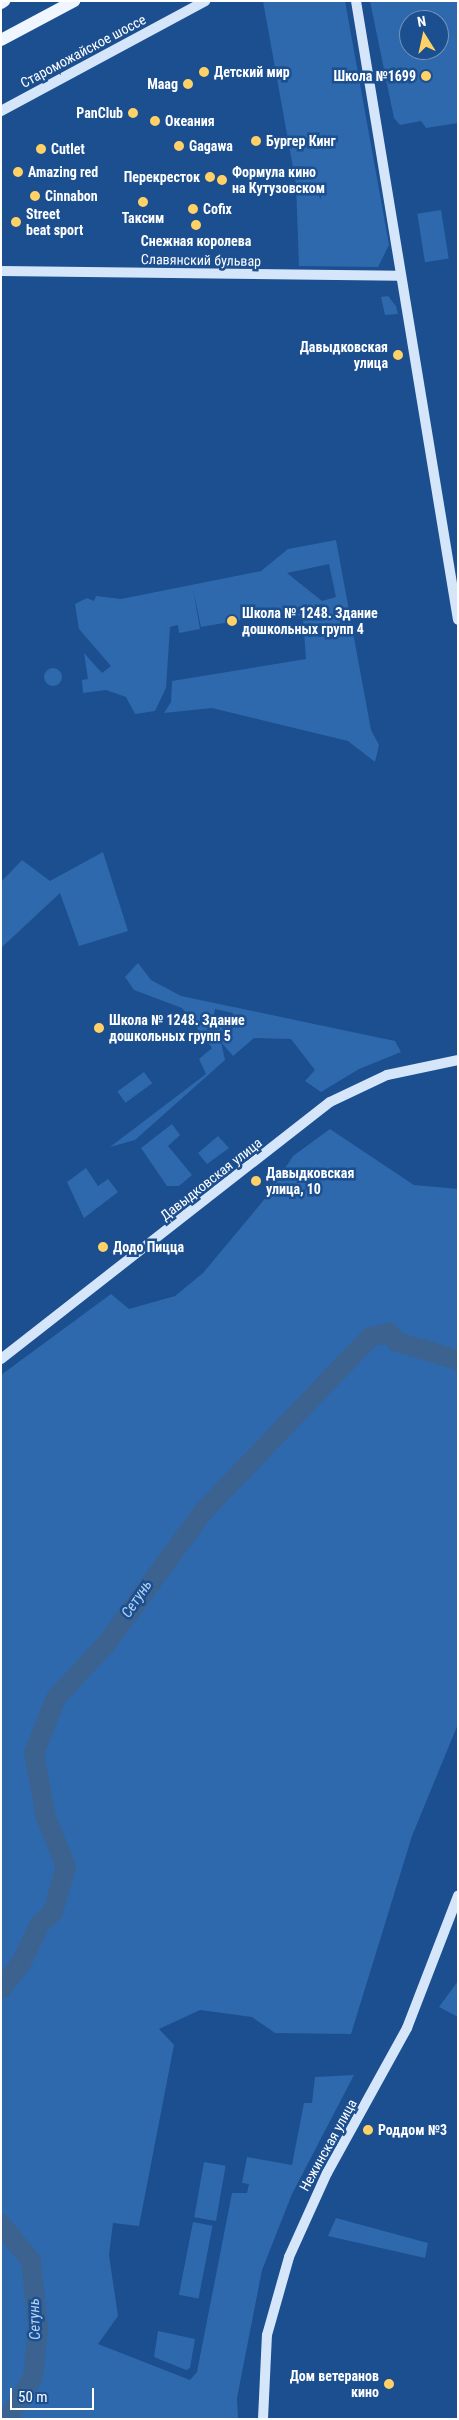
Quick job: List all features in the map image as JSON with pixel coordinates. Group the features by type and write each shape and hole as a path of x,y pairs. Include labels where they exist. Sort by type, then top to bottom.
{"main road":[{"path":"1,40 74,1"}],"street":[{"name":"Староможайское шоссе","path":"1,110 205,1"},
{"path":"356,1 458,620"},
{"name":"Славянский бульвар","path":"1,272 400,276"},
{"name":"Давыдковская улица","path":"1,1359 330,1102 387,1075 458,1060"},
{"name":"Нежинская улица","path":"263,2419 267,2335 289,2257 326,2173 407,2028 458,1896"}],"shaded area":[{"path":"263,1 345,1 389,245 378,267 299,266 296,184"},
{"name":"Школа №1699","path":"370,1 458,1 458,123 426,128 421,121 400,125 394,118"},
{"path":"441,210 449,258 425,262 417,214"},
{"path":"388,296 396,306 398,314 385,315 381,297"},
{"path":"336,540 371,730 379,745 375,762 348,741 212,708 164,713 171,702 172,681 306,659 303,619 294,611 201,627 193,589 200,629 179,633 178,625 170,627 166,688 155,711 135,714 126,697 106,690 83,693 82,680 88,679 84,653 102,673 111,666 79,629 75,604 87,598 94,601 96,596 121,599 261,571 288,549","holes":["329,564 336,597 322,601 287,573"]},
{"path":"49,668 57,668 62,673 60,684 49,686 44,681 44,673"},
{"path":"103,852 128,931 79,946 60,893 1,948 1,882 22,860 50,881"},
{"path":"138,963 151,980 181,996 395,1041 401,1052 359,1069 321,1092 305,1081 315,1070 291,1039 254,1038 233,1056 221,1042 225,1060 135,1140 110,1147 206,1074 199,1059 212,1048 182,1008 134,990 125,977","holes":["215,1009 233,1013 231,1023 213,1020"]},
{"path":"144,1072 152,1083 126,1103 117,1091"},
{"path":"172,1124 180,1135 168,1146 192,1175 179,1186 167,1186 141,1148"},
{"path":"330,1129 414,1185 458,1189 458,1724 412,1836 351,2034 275,2033 252,2017 200,2010 159,2029 174,2045 139,2226 113,2223 109,2255 118,2316 98,2344 190,2380 197,2372 232,2193 247,2193 249,2184 242,2183 247,2157 292,2165 304,2103 312,2103 315,2077 354,2075 292,2194 262,2270 237,2398 238,2419 1,2419 1,1375 111,1294 129,1309 175,1296 203,1273 268,1195 293,1156"},
{"path":"218,1136 229,1148 207,1164 198,1153"},
{"path":"86,1168 98,1186 108,1179 118,1192 84,1218 67,1182"},
{"path":"458,1981 458,2017 439,2007"},
{"path":"204,2162 226,2166 216,2221 194,2217"},
{"path":"336,2218 428,2243 425,2258 328,2236"},
{"path":"193,2222 213,2226 199,2298 179,2295"},
{"path":"158,2331 195,2339 190,2368 186,2370 154,2357"}],"waterway":[{"name":"Сетунь","path":"1,1989 20,1965 40,1924 53,1912 66,1867 46,1817 34,1753 56,1698 107,1643 202,1513 370,1337 389,1333 397,1342 458,1360"},
{"name":"Сетунь","path":"1,2224 31,2261 38,2328 33,2377 8,2419"}],"place":[{"name":"Детский мир","path":"204,72"},
{"name":"Школа №1699","path":"426,76"},
{"name":"Maag","path":"188,84"},
{"name":"PanClub","path":"133,113"},
{"name":"Океания","path":"155,121"},
{"name":"Бургер Кинг","path":"256,141"},
{"name":"Gagawa","path":"179,146"},
{"name":"Cutlet","path":"41,149"},
{"name":"Amazing red","path":"18,172"},
{"name":"Перекресток","path":"210,177"},
{"name":"Формула кино на Кутузовском","path":"222,180"},
{"name":"Cinnabon","path":"35,196"},
{"name":"Таксим","path":"143,202"},
{"name":"Cofix","path":"193,209"},
{"name":"Street beat sport","path":"16,222"},
{"name":"Снежная королева","path":"196,225"},
{"name":"Давыдковская улица","path":"398,355"},
{"name":"Школа № 1248. Здание дошкольных групп 4","path":"232,621"},
{"name":"Школа № 1248. Здание дошкольных групп 5","path":"99,1028"},
{"name":"Давыдковская улица, 10","path":"256,1181"},
{"name":"Додо Пицца","path":"103,1247"},
{"name":"Роддом №3","path":"368,2130"},
{"name":"Дом ветеранов кино","path":"389,2384"}]}
